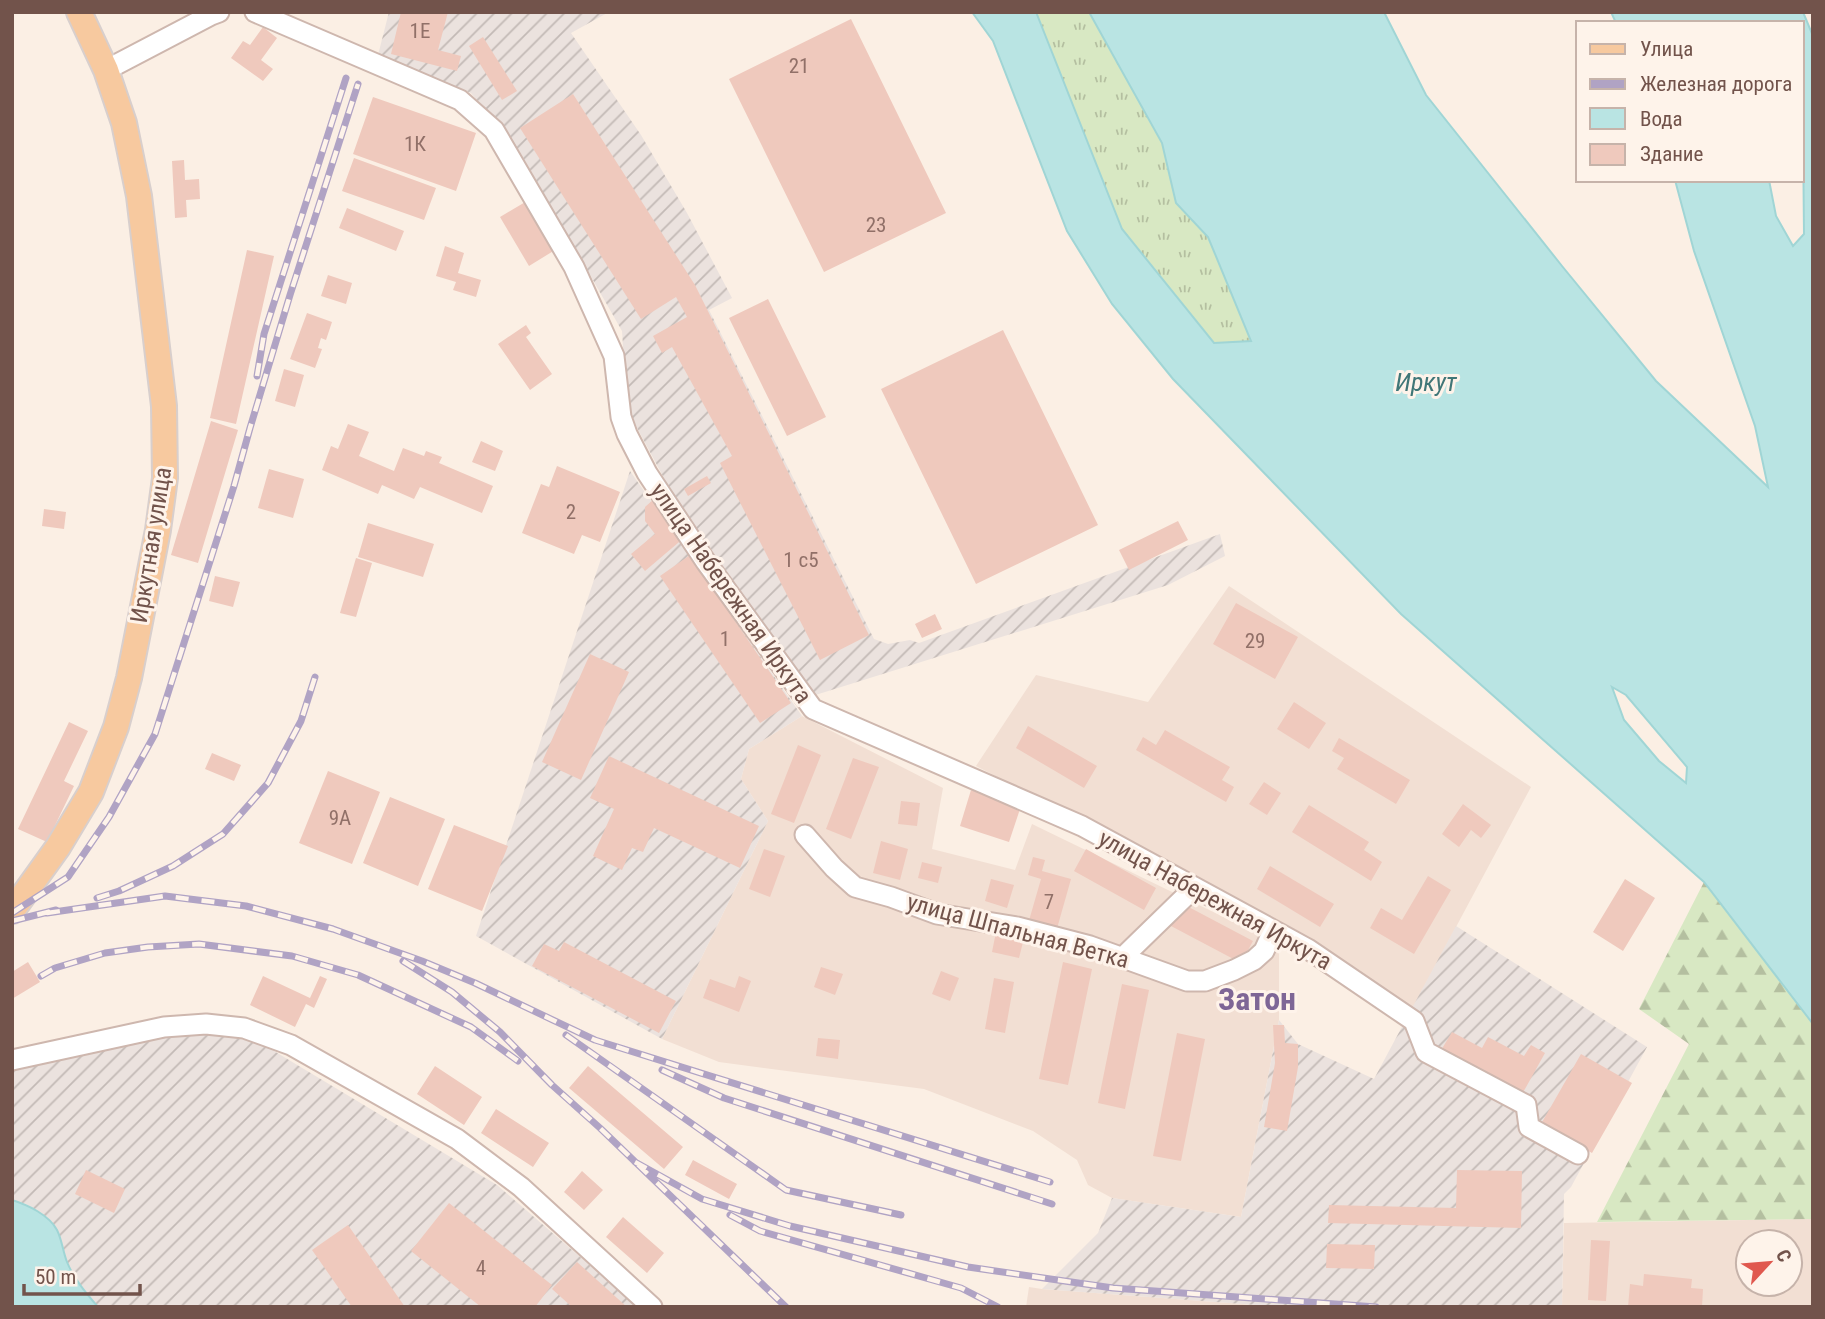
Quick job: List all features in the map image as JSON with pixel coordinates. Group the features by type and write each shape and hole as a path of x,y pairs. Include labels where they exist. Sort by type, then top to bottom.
{"main road":[{"path":"79,12 106,69"},
{"name":"Иркутная улица","path":"12,911 58,847 91,792 116,727 153,557 165,478 164,406 139,196 124,123 106,69"}],"street":[{"path":"106,69 219,12"},
{"name":"улица Набережная Иркута","path":"256,12 460,100 494,130 575,267 614,356 621,417 648,473 706,562 813,709 1083,826 1308,949 1414,1021 1426,1052 1526,1105 1529,1127 1578,1154"},
{"name":"улица Шпальная Ветка","path":"805,835 855,887 937,914 1017,927 1090,946 1187,981 1205,981 1254,960 1264,951 1273,931"},
{"path":"1122,958 1194,888"},
{"path":"12,1060 164,1027 206,1024 244,1028 291,1045 457,1139 521,1187 652,1307"}],"shaded area":[{"path":"389,12 609,12 571,33 641,135 687,213 732,298 709,310 874,639 888,644 910,640 919,643 1220,534 1225,556 1168,585 809,697 705,540 690,527 627,409 622,331 520,152 471,93 378,55"},
{"path":"630,471 802,716 749,749 741,779 768,821 662,1039 476,936"},
{"path":"1229,586 1531,787 1411,1011 1310,937 976,766 1036,675 1148,702"},
{"path":"802,716 943,788 932,849 1015,870 1032,824 1279,944 1279,1020 1241,1217 1112,1198 1088,1185 1077,1160 1033,1131 924,1089 719,1062 662,1039 768,821 741,779 749,749"},
{"path":"1456,926 1647,1047 1571,1187 1564,1194 1562,1307 1282,1307 1042,1289 1098,1233 1112,1198 1241,1217 1279,1020 1298,1044 1374,1079"},
{"path":"192,1030 249,1036 497,1185 638,1307 98,1307 75,1278 56,1228 26,1204 12,1200 12,1067"},
{"path":"1813,1219 1813,1307 1562,1307 1564,1223"},
{"path":"1029,1287 1042,1289 1282,1307 1026,1307"}],"green space":[{"path":"1036,12 1089,12 1162,143 1176,203 1208,237 1251,341 1214,343 1122,229"},
{"path":"1704,882 1813,1024 1813,1219 1597,1222 1689,1044 1639,1009"}],"water":[{"name":"Иркут","path":"972,12 1036,12 1122,229 1214,343 1251,341 1208,237 1176,203 1162,143 1089,12 1384,12 1426,95 1562,266 1656,381 1768,487 1755,426 1694,251 1676,182 1769,182 1776,216 1793,246 1804,234 1804,21 1615,21 1611,12 1803,12 1813,36 1813,1024 1704,882 1401,614 1173,379 1112,304 1067,231 993,41","holes":["1612,687 1626,695 1687,767 1686,783 1659,761 1624,720"]},
{"path":"12,1200 38,1211 49,1220 59,1234 70,1268 98,1307 12,1307"}],"building":[{"path":"401,12 448,12 438,50 461,56 457,71 391,54"},
{"path":"851,19 946,213 824,272 729,79"},
{"path":"263,27 277,38 261,60 273,69 263,81 231,58 243,41 250,45"},
{"path":"483,37 517,91 502,100 469,46"},
{"path":"573,94 695,285 869,635 820,660 720,463 732,456 672,347 662,353 653,336 687,317 676,297 641,319 520,128"},
{"path":"373,97 476,133 456,191 353,154"},
{"path":"354,158 436,188 424,220 342,191"},
{"path":"184,160 185,180 199,179 200,199 186,200 187,217 175,218 172,161"},
{"path":"527,201 555,250 529,266 500,217"},
{"path":"347,208 404,231 396,251 339,228"},
{"path":"445,246 464,253 458,273 481,280 476,297 453,290 456,282 436,276"},
{"path":"247,250 274,256 236,424 210,418"},
{"path":"328,275 352,283 346,304 321,296"},
{"path":"768,299 826,417 787,436 729,318"},
{"path":"307,313 332,322 326,340 321,338 318,348 322,349 315,368 290,359"},
{"path":"526,325 531,333 526,337 552,374 530,390 498,344"},
{"path":"1003,330 1098,525 976,584 881,389"},
{"path":"284,369 304,375 295,407 275,401"},
{"path":"211,421 238,430 198,563 171,555"},
{"path":"348,424 369,432 359,456 394,471 403,448 424,456 426,451 442,457 439,463 493,486 482,513 420,487 414,499 382,485 378,494 322,470 331,446 338,449"},
{"path":"481,441 503,451 495,471 472,462"},
{"path":"557,466 620,492 600,542 582,535 574,554 522,533 541,484 549,487"},
{"path":"269,469 304,479 293,518 258,508"},
{"path":"707,476 711,483 688,496 684,489"},
{"path":"654,499 685,537 645,571 631,554 655,534 645,521 645,507"},
{"path":"44,509 66,512 64,529 42,526"},
{"path":"1178,521 1188,540 1129,570 1119,550"},
{"path":"368,523 434,544 423,577 358,557"},
{"path":"690,555 791,703 760,723 660,576"},
{"path":"356,558 372,563 356,617 340,613"},
{"path":"215,576 240,582 233,607 209,601"},
{"path":"1236,603 1298,637 1275,679 1213,644"},
{"path":"935,614 942,629 922,638 915,624"},
{"path":"590,654 629,672 581,780 542,762"},
{"path":"1294,702 1326,723 1309,749 1277,729"},
{"path":"69,722 88,731 64,781 74,786 47,842 18,829"},
{"path":"1028,726 1097,766 1084,788 1016,748"},
{"path":"1165,730 1230,767 1222,780 1234,787 1226,802 1136,750 1143,737 1156,745"},
{"path":"1339,738 1410,780 1396,804 1337,769 1344,758 1332,751"},
{"path":"798,745 821,755 794,823 771,814"},
{"path":"212,753 241,765 234,781 205,769"},
{"path":"609,756 759,826 740,868 654,828 643,852 632,848 622,870 593,856 614,809 590,798"},
{"path":"853,758 879,767 851,839 826,829"},
{"path":"328,771 380,792 352,864 299,843"},
{"path":"1264,782 1281,793 1267,815 1249,804"},
{"path":"971,790 1021,806 1009,842 960,826"},
{"path":"390,797 445,819 418,886 363,863"},
{"path":"901,801 920,803 917,826 898,824"},
{"path":"1463,804 1491,825 1481,838 1471,830 1459,847 1442,834"},
{"path":"1309,805 1369,842 1364,850 1382,862 1371,881 1292,832"},
{"path":"454,825 508,846 482,911 428,889"},
{"path":"881,841 908,849 900,880 873,873"},
{"path":"764,849 785,856 770,897 749,889"},
{"path":"1086,849 1156,888 1144,910 1074,871"},
{"path":"1033,857 1045,860 1042,871 1071,879 1056,932 1028,924 1041,879 1028,875"},
{"path":"922,862 942,867 938,883 918,878"},
{"path":"1270,866 1334,904 1320,927 1257,889"},
{"path":"1428,876 1451,890 1414,954 1370,928 1381,908 1402,920"},
{"path":"991,879 1014,885 1007,908 985,901"},
{"path":"1625,879 1655,898 1623,951 1593,932"},
{"path":"1183,904 1253,941 1241,963 1171,926"},
{"path":"996,932 1024,938 1019,958 992,952"},
{"path":"564,942 676,1001 659,1033 532,966 544,944 559,951"},
{"path":"28,962 40,982 12,999 12,972"},
{"path":"1063,962 1092,969 1068,1085 1039,1079"},
{"path":"821,967 843,974 835,995 814,987"},
{"path":"941,971 959,978 950,1001 932,994"},
{"path":"263,976 310,998 320,976 327,979 314,1008 306,1004 295,1027 250,1005"},
{"path":"739,976 751,981 739,1012 703,998 710,979 735,988"},
{"path":"994,978 1014,982 1005,1033 985,1029"},
{"path":"1122,984 1149,990 1125,1109 1098,1103"},
{"path":"1273,1025 1284,1025 1285,1043 1298,1044 1298,1067 1287,1131 1264,1127 1275,1063"},
{"path":"1452,1032 1482,1048 1488,1037 1524,1056 1531,1045 1545,1053 1521,1096 1440,1052"},
{"path":"1177,1033 1205,1039 1181,1161 1153,1156"},
{"path":"818,1038 840,1040 838,1059 816,1056"},
{"path":"1581,1054 1632,1083 1592,1153 1541,1124"},
{"path":"435,1066 482,1097 464,1125 417,1094"},
{"path":"588,1066 683,1147 664,1169 569,1088"},
{"path":"496,1109 549,1143 533,1167 481,1133"},
{"path":"693,1160 737,1184 729,1199 685,1175"},
{"path":"86,1170 125,1189 114,1213 75,1194"},
{"path":"1457,1170 1522,1171 1521,1228 1328,1223 1329,1205 1456,1208"},
{"path":"582,1171 603,1190 584,1210 564,1192"},
{"path":"449,1203 552,1285 535,1307 481,1307 411,1251"},
{"path":"623,1217 664,1253 647,1273 606,1237"},
{"path":"348,1225 405,1307 352,1307 312,1250"},
{"path":"1591,1240 1610,1241 1606,1301 1588,1300"},
{"path":"1327,1244 1375,1245 1374,1269 1326,1268"},
{"path":"577,1262 627,1307 572,1307 552,1289"},
{"path":"1644,1274 1692,1279 1691,1288 1703,1289 1702,1307 1628,1307 1630,1284 1643,1286"}],"railway":[{"path":"257,376 264,334 346,78"},
{"path":"12,913 68,877 109,817 155,734 358,84"},
{"path":"97,898 173,866 223,834 268,783 301,721 315,677"},
{"path":"47,913 165,896 246,906 333,929 475,983 595,1040 1050,1182"},
{"path":"12,921 56,910"},
{"path":"41,976 55,968 105,953 148,947 199,944 292,956 358,975 471,1027 518,1061"},
{"path":"403,961 452,992 500,1032 552,1085 786,1307"},
{"path":"566,1035 786,1190 901,1215"},
{"path":"662,1070 724,1098 1052,1204"},
{"path":"635,1162 702,1199 790,1226 968,1267 1113,1288 1376,1307"},
{"path":"730,1215 760,1231 961,1288 998,1307"}],"district":[{"name":"Затон","path":"1257,999"}]}
